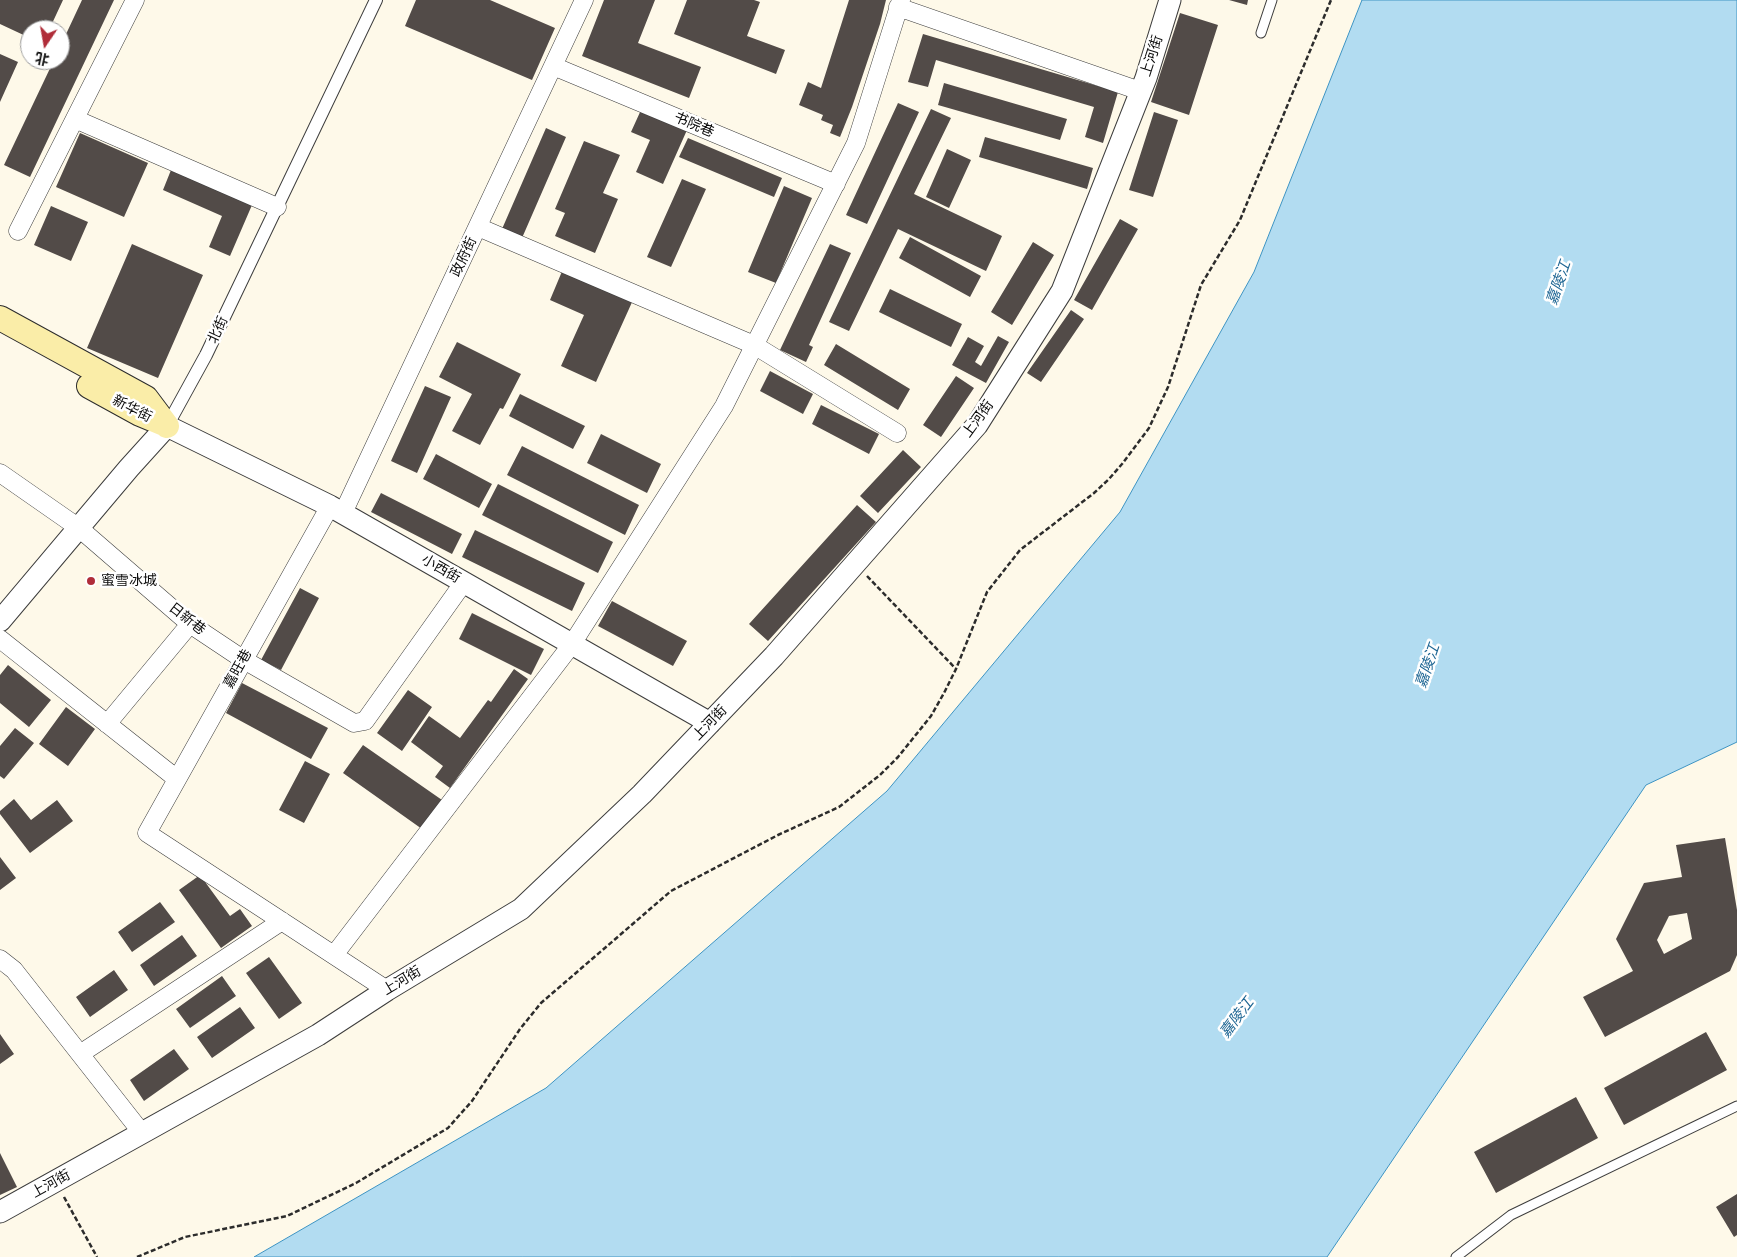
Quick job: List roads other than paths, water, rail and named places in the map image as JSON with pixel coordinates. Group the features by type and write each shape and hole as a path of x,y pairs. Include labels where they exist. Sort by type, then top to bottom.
{"main road":[{"name":"新华街","path":"0,318 146,398 167,426"},
{"name":"新华街","path":"0,336 140,414 167,426"}],"street":[{"path":"18,231 135,0"},
{"name":"北街","path":"2,614 167,426 206,354 376,0"},
{"name":"政府街","path":"336,509 478,227 584,0"},
{"name":"上河街","path":"0,1212 318,1035 387,990 521,909 642,794 774,656 977,425 1062,291 1140,91 1170,0"},
{"path":"334,955 572,644 724,406 856,143 900,4 1140,91"},
{"name":"书院巷","path":"553,66 836,184"},
{"path":"75,119 277,207"},
{"path":"478,227 754,345 898,433"},
{"name":"小西街","path":"167,426 336,509 710,723"},
{"name":"日新巷","path":"0,473 79,528 190,624 244,660 354,723 365,721 464,582"},
{"name":"嘉旺巷","path":"282,921 147,832 244,660 336,509"},
{"path":"107,724 190,624"},
{"path":"0,639 177,779"},
{"path":"80,1054 282,921 387,990"},
{"path":"0,959 14,970 142,1133"}],"lane":[{"path":"1261,33 1272,0"},
{"path":"1456,1257 1511,1215 1737,1106"}],"water":[{"name":"嘉陵江","path":"1362,0 1737,0 1737,742 1646,785 1327,1257 254,1257 546,1088 887,791 1120,512 1254,272"}],"place":[{"name":"蜜雪冰城","path":"91,581"}]}
